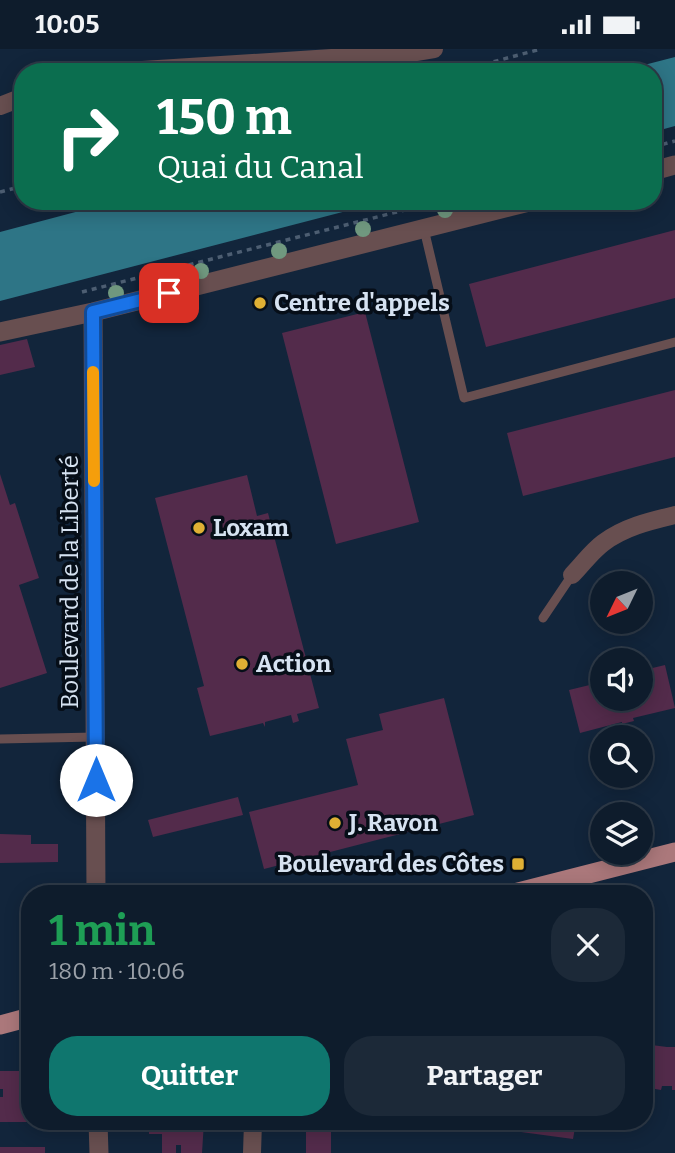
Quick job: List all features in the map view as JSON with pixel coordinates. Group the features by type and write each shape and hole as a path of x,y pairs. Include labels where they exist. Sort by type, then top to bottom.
{"main road":[{"path":"545,885 675,852"},
{"path":"0,1025 21,1019"}],"street":[{"path":"224,63 349,53 410,53 434,49"},
{"path":"0,332 93,312 498,210"},
{"name":"Boulevard de la Liberté","path":"93,312 96,885"},
{"path":"572,575 601,544 622,531 675,515"},
{"path":"98,1130 99,1153"},
{"path":"252,1153 253,1130"}],"lane":[{"path":"424,229 464,398 675,342"},
{"path":"543,618 572,575"},
{"path":"0,739 95,737"}],"path":[{"path":"489,63 541,49"}],"shaded area":[{"path":"675,57 675,126 662,130 662,63 652,63"},
{"path":"83,210 350,210 0,301 0,232"}],"building":[{"path":"675,230 675,298 486,347 469,284"},
{"path":"365,312 419,522 336,544 282,333"},
{"path":"27,339 35,367 0,375 0,345"},
{"path":"675,390 675,457 523,496 507,433"},
{"path":"0,474 10,505 15,503 39,578 19,585 47,673 0,688"},
{"path":"247,475 257,516 268,513 319,708 297,714 299,721 293,723 291,715 265,722 265,727 263,723 210,736 197,688 204,686 155,498"},
{"path":"665,665 675,708 633,718 634,721 622,724 590,725 590,730 580,733 569,690 590,685 590,711 653,711 653,668"},
{"path":"444,698 474,815 264,869 249,812 358,785 346,739 383,730 379,714"},
{"path":"238,797 243,815 153,837 148,820"},
{"path":"0,834 31,835 31,844 58,844 58,862 0,863"},
{"path":"653,1045 675,1047 675,1090 672,1090 672,1086 662,1086 661,1090 653,1089"},
{"path":"0,1071 21,1071 21,1122 0,1122 0,1097 3,1097 3,1089 0,1089"},
{"path":"149,1130 203,1130 202,1153 181,1153 181,1145 176,1145 176,1153 162,1153 162,1134 149,1134"},
{"path":"331,1130 331,1153 306,1153 306,1132 297,1131"},
{"path":"506,1130 575,1130 573,1139"},
{"path":"0,1147 45,1147 45,1153 0,1153"}],"slow traffic":[{"path":"93,372 94,481"}],"place":[{"name":"Centre d'appels","path":"260,303"},
{"name":"Loxam","path":"199,528"},
{"name":"Action","path":"242,664"},
{"name":"J. Ravon","path":"335,823"},
{"name":"Boulevard des Côtes","path":"518,864"}],"route":[{"path":"96,780 93,312 169,293"}]}
